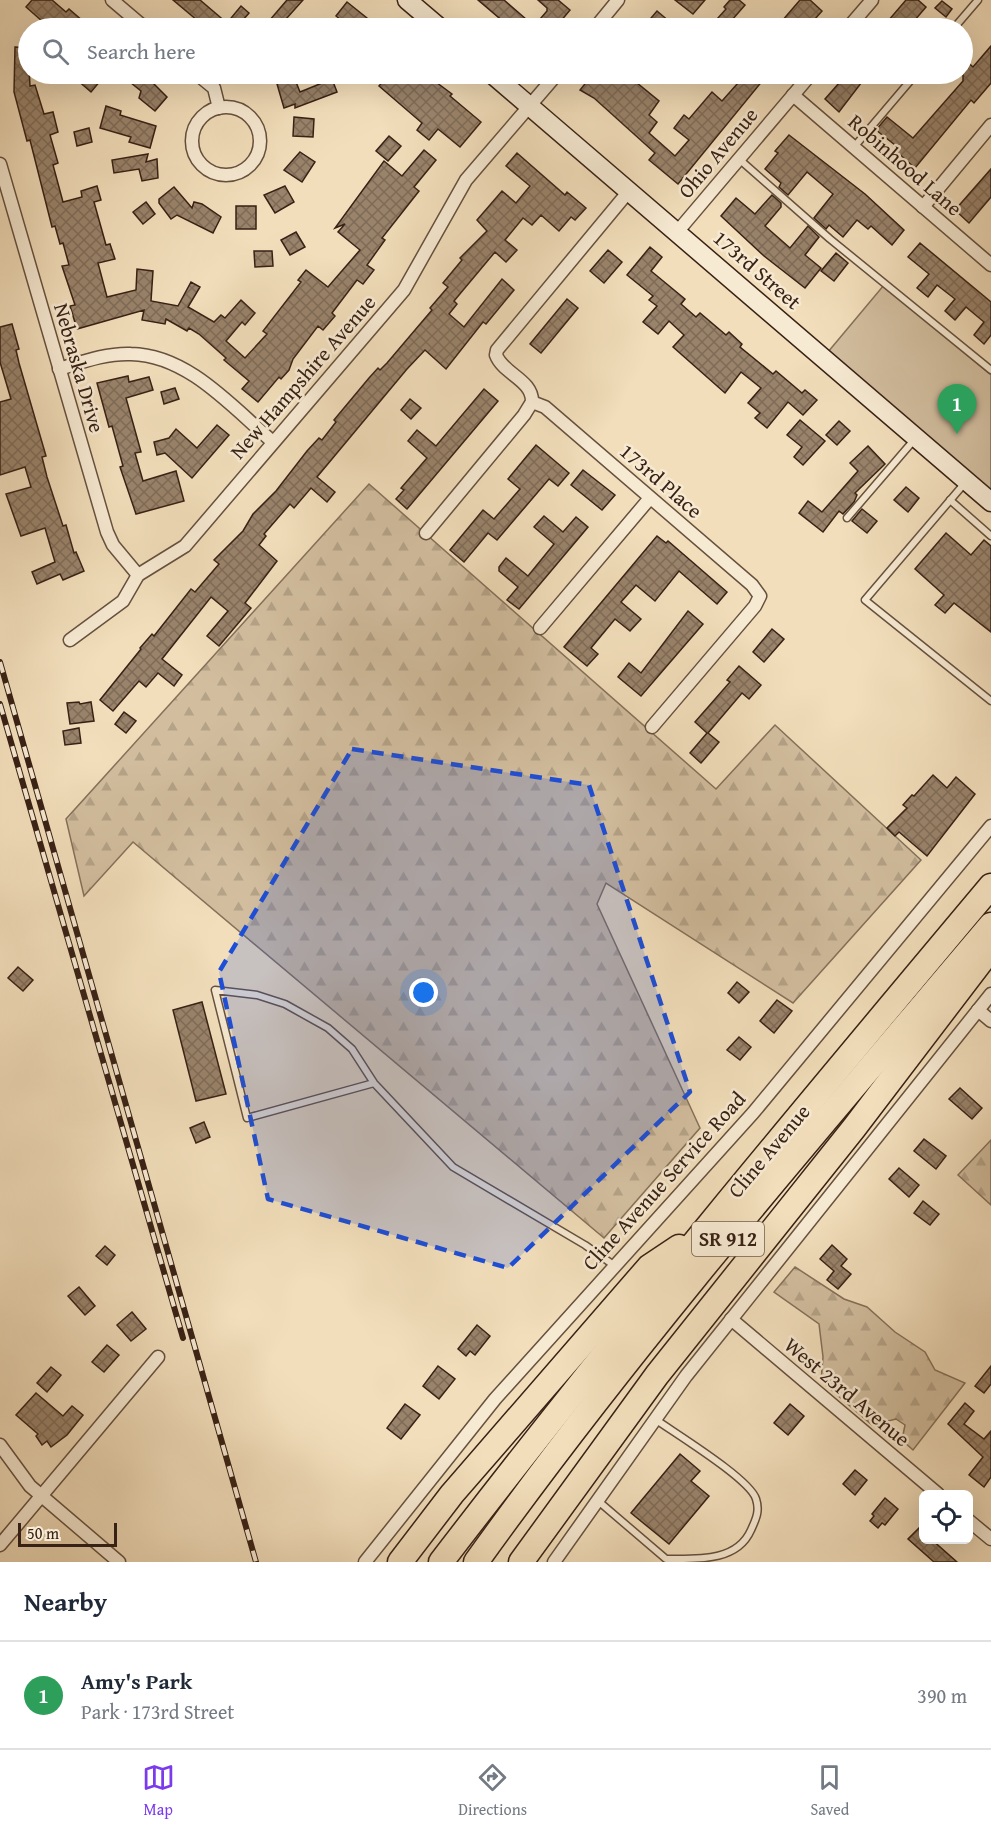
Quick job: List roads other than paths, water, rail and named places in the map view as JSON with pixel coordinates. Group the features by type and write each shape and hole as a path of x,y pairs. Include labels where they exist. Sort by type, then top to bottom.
{"highway":[{"name":"Cline Avenue","path":"441,1562 573,1390 701,1232 991,886"},
{"name":"Cline Avenue","path":"476,1562 559,1447 762,1197 991,925"},
{"path":"521,1562 657,1375 854,1128 982,960 991,940"},
{"path":"400,1562 452,1494 649,1267 701,1232"}],"street":[{"path":"112,0 133,18"},
{"path":"407,0 428,18"},
{"path":"603,18 618,0"},
{"path":"857,18 872,0"},
{"path":"209,84 214,88 219,108"},
{"name":"173rd Street","path":"504,84 678,231 991,502"},
{"name":"New Hampshire Avenue","path":"70,640 123,601 138,575 185,546 404,290 466,180 549,84"},
{"name":"Ohio Avenue","path":"678,231 802,84"},
{"name":"Robinhood Lane","path":"793,95 991,265"},
{"path":"219,108 242,111 257,128 259,150 254,161 235,174 214,173 198,159 193,149 195,128 201,119 219,108"},
{"path":"923,207 991,125"},
{"name":"Nebraska Drive","path":"0,164 107,532 113,545 138,575"},
{"path":"426,533 524,415 532,402 530,391 499,362 496,355 497,350 629,191"},
{"path":"59,369 108,356 147,355 165,359 203,382 273,442"},
{"name":"173rd Place","path":"532,402 545,407 752,585 760,596 755,606 652,727"},
{"path":"540,628 650,498"},
{"name":"Cline Avenue Service Road","path":"365,1562 495,1399 753,1113 991,826"},
{"path":"554,1562 655,1419 731,1318 991,994"},
{"path":"978,1010 991,1021"},
{"name":"West 23rd Avenue","path":"731,1318 933,1490"},
{"path":"0,1545 158,1357"},
{"path":"0,1445 30,1486 118,1562"},
{"path":"973,1523 991,1539"}],"lane":[{"path":"963,18 978,0"},
{"path":"854,147 908,84"},
{"path":"739,159 830,239 991,370"},
{"path":"847,518 916,437"},
{"path":"966,481 865,600 991,701"},
{"path":"950,500 991,536"},
{"path":"374,1083 247,1118 215,990 257,995 303,1013 345,1041 374,1083 439,1154 461,1173 585,1245 615,1266"},
{"path":"597,1500 666,1559 718,1559 734,1552 750,1534 758,1513 755,1497 741,1480 655,1419"}],"railway":[{"path":"0,662 256,1562"},
{"path":"0,704 183,1338"}],"place":[{"name":"Amy's Park","path":"957,434"}]}
